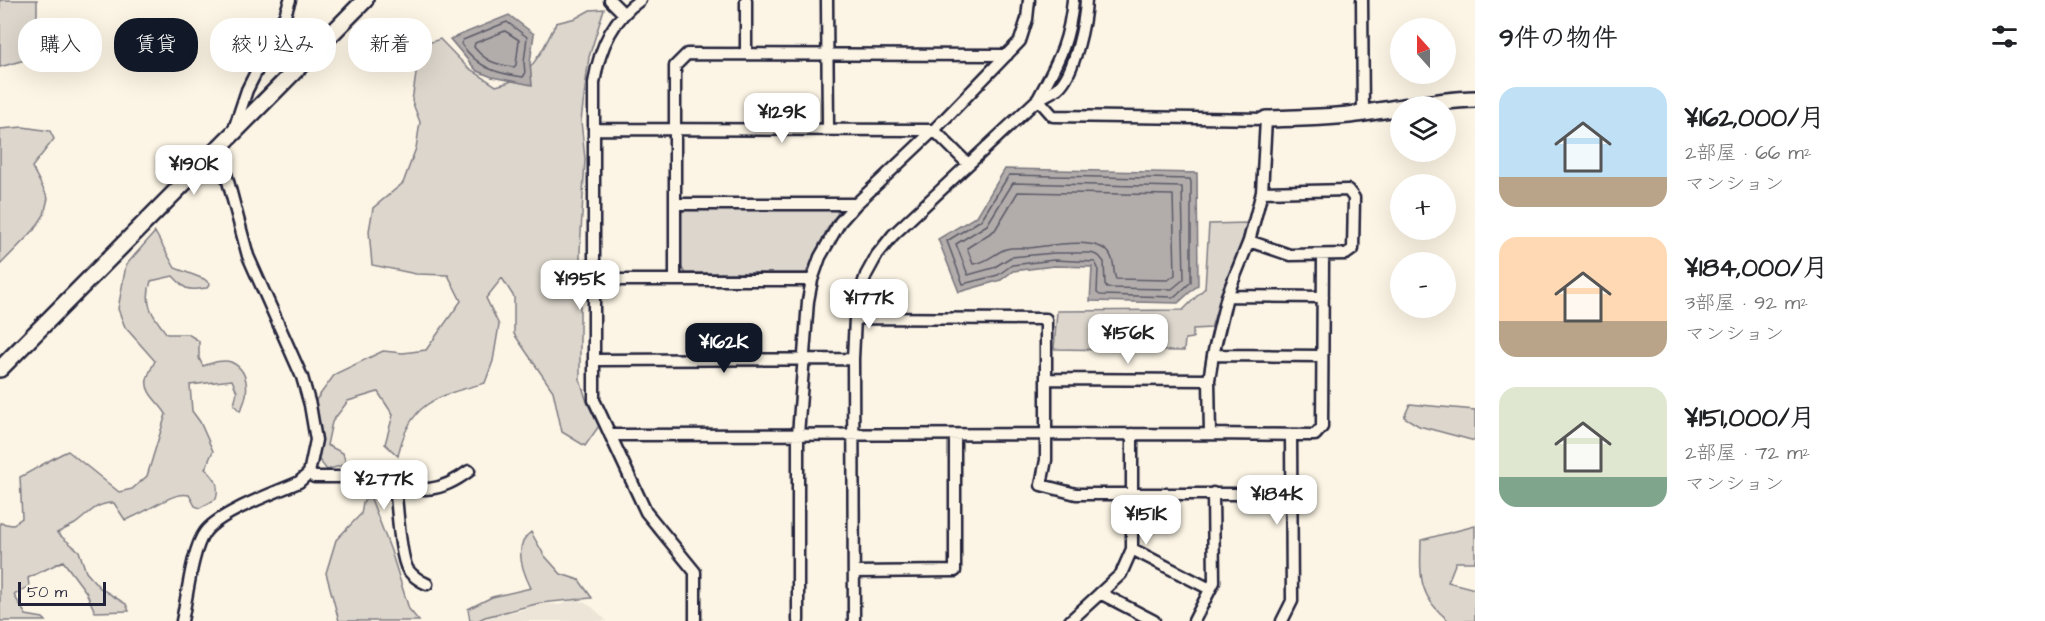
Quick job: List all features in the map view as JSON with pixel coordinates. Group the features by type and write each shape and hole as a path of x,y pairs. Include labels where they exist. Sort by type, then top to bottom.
{"street":[{"path":"231,135 247,90 285,15 290,0"},
{"path":"0,369 365,0"},
{"path":"609,0 624,14"},
{"path":"640,0 624,14 602,48 594,82 594,400 646,512 695,572 695,621"},
{"path":"746,0 746,54"},
{"path":"826,0 828,129"},
{"path":"798,621 798,435 808,301 812,280 826,243 840,222 1020,41 1027,19 1029,0"},
{"path":"1038,99 1059,60 1067,39 1073,0"},
{"path":"854,621 853,359 858,298 866,275 877,255 893,235 1038,99 1059,87 1072,63 1085,18 1086,0"},
{"path":"1362,0 1363,113"},
{"path":"675,279 675,66 687,54 1007,55"},
{"path":"1038,99 1053,116 1266,118 1310,118 1475,99"},
{"path":"1210,434 1209,380 1213,355 1227,296 1249,241 1262,192 1266,118"},
{"path":"595,129 934,130 968,164"},
{"path":"182,621 197,549 205,532 220,518 299,482 309,473 316,440 302,377 248,256 225,170 215,151"},
{"path":"1249,241 1290,255 1346,254 1353,249 1354,198 1347,190 1262,192"},
{"path":"675,204 856,204"},
{"path":"610,435 1315,435 1322,427 1323,255"},
{"path":"594,280 812,280"},
{"path":"1227,296 1323,297"},
{"path":"855,318 1046,319 1046,460 1041,485 1076,494 1291,494"},
{"path":"1213,355 1322,356"},
{"path":"595,360 853,359"},
{"path":"1046,379 1209,380"},
{"path":"854,572 955,571 955,435"},
{"path":"1070,621 1121,574 1132,549 1132,435"},
{"path":"1282,621 1292,601 1291,435"},
{"path":"309,473 315,477 380,477 403,486 435,489 448,485 469,471"},
{"path":"389,480 395,487 404,560 408,570 419,581 427,585"},
{"path":"1194,621 1214,582 1214,493"},
{"path":"1132,549 1210,589"},
{"path":"1100,593 1154,621"}],"shaded area":[{"path":"0,0 37,0 37,18 18,18 18,62 0,67"},
{"path":"604,9 589,57 581,121 585,159 580,252 580,380 587,402 599,426 585,446 562,432 553,391 514,334 514,297 502,278 486,298 499,325 493,361 485,383 453,392 428,404 409,424 398,456 385,444 393,415 378,392 348,401 332,422 327,445 343,453 346,464 327,470 316,456 316,400 335,374 383,351 403,353 426,350 461,301 448,275 416,274 372,265 369,231 373,208 403,183 416,148 420,122 412,101 416,72 432,72 432,42 440,39 467,67 496,86 516,79 530,67 556,23 576,18 590,10"},
{"path":"23,127 50,131 54,139 32,167 48,198 44,215 34,230 0,265 0,129"},
{"path":"835,209 838,213 826,231 806,273 685,273 681,267 681,213 684,210"},
{"path":"1247,223 1238,256 1226,280 1211,328 1193,329 1193,338 1185,339 1184,351 1054,349 1057,311 1183,310 1205,288 1209,224"},
{"path":"155,232 175,268 204,279 210,284 207,288 191,289 185,287 173,276 151,281 148,297 154,316 167,334 188,334 199,341 199,358 203,366 228,361 242,371 245,378 245,398 240,411 234,405 237,392 232,380 190,385 192,411 200,422 213,451 205,469 216,482 218,490 216,499 200,508 195,506 189,495 182,495 166,500 125,520 114,503 108,503 97,507 75,524 57,533 79,551 86,572 100,588 126,604 129,611 95,612 86,592 63,561 28,578 29,586 14,595 26,615 43,618 46,621 0,621 0,523 12,525 22,518 20,477 68,451 119,492 132,489 147,476 166,414 150,394 147,385 148,375 155,361 125,327 118,309 126,265"},
{"path":"1410,404 1475,410 1475,441 1419,426 1404,417"},
{"path":"370,496 391,551 409,609 419,621 339,621 326,573 336,540 361,514 363,502"},
{"path":"1475,526 1475,562 1456,562 1448,582 1475,589 1475,621 1449,621 1431,603 1426,594 1421,575 1421,540"},
{"path":"531,532 544,555 561,574 579,580 592,598 540,603 470,621 468,609 492,597 531,588 522,567 521,551 525,537"},
{"path":"576,598 592,607 607,621 481,621 496,614 519,611 538,603 560,605"}],"water":[{"path":"509,15 534,34 530,63 532,85 492,77 477,71 450,39"},
{"path":"1005,169 1197,173 1198,285 1178,303 1090,301 1092,267 1054,266 1013,271 1001,280 959,292 938,239 977,216"}]}
